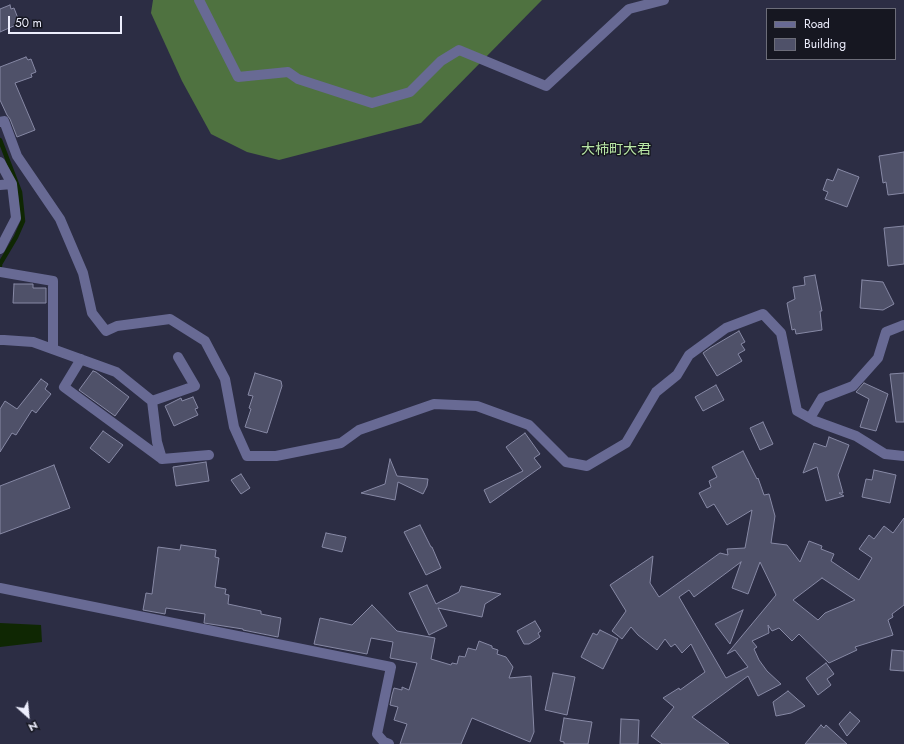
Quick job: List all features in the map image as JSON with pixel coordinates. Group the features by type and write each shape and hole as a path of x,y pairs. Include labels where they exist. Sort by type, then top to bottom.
{"street":[{"path":"199,0 238,77 288,72 298,79 372,103 410,92 440,61 459,50 546,86 629,9 664,0"},
{"path":"2,122 17,156 60,219 83,273 92,313 106,331 117,326 170,319 205,341 225,379 234,427 247,456 276,456 341,443 359,430 434,404 477,406 529,425 566,462 587,466 626,443 656,392 677,375 689,355 726,328 763,314 781,333 798,411 815,421 856,436 885,454 904,456"},
{"path":"0,162 12,184 16,218 4,229 0,249"},
{"path":"0,185 12,184"},
{"path":"3,272 53,281 53,349"},
{"path":"810,418 822,398 853,386 878,358 886,332 904,325"},
{"path":"2,340 32,342 116,372 152,401 157,442 162,459"},
{"path":"152,401 195,386 178,357"},
{"path":"81,359 64,387 162,459 209,455"},
{"path":"0,588 391,667 377,734 386,743"}],"shaded area":[{"path":"153,0 542,0 421,123 279,160 247,152 211,134 182,81 151,13"},
{"path":"0,623 41,625 42,642 0,647"}],"building":[{"path":"10,5 11,9 14,8 19,21 15,23 16,25 0,32 0,9"},
{"path":"26,57 28,60 31,59 36,72 31,74 32,77 15,83 35,130 17,137 0,100 0,67"},
{"path":"904,152 904,193 888,195 886,182 883,183 879,156"},
{"path":"838,169 859,177 847,207 825,199 828,192 823,190 827,179 833,181"},
{"path":"904,226 904,264 888,266 884,228"},
{"path":"815,275 822,311 820,311 822,330 796,334 795,329 792,330 787,303 795,299 793,287 805,285 804,277"},
{"path":"862,280 883,282 894,304 883,310 860,308"},
{"path":"14,284 33,284 33,288 46,288 46,303 13,303"},
{"path":"739,331 745,342 741,344 745,350 738,354 742,361 717,376 703,353"},
{"path":"93,371 129,397 115,416 79,390"},
{"path":"255,373 281,381 282,386 267,433 245,427 251,409 249,408 253,396 248,395"},
{"path":"904,373 904,422 896,422 890,374"},
{"path":"41,379 48,384 45,389 51,394 36,413 32,410 16,435 12,433 0,452 0,409 5,401 17,409"},
{"path":"864,383 888,394 876,431 860,427 869,399 856,392"},
{"path":"716,385 724,400 703,411 695,397"},
{"path":"193,397 198,408 195,409 198,415 174,426 165,406 181,398 182,401"},
{"path":"763,422 773,444 760,450 750,428"},
{"path":"103,431 123,445 109,463 90,448"},
{"path":"525,433 540,454 534,458 541,467 490,503 484,490 523,471 506,447"},
{"path":"829,437 849,445 838,475 843,493 839,493 844,496 826,501 817,467 803,473 814,443 826,447"},
{"path":"743,451 757,479 758,478 764,495 769,494 775,516 771,543 787,545 800,562 809,541 822,546 821,549 834,554 831,561 859,580 872,558 859,549 869,535 874,539 884,526 893,533 904,518 904,605 892,614 893,617 888,620 893,635 855,647 857,650 829,663 799,634 792,641 779,628 772,631 768,625 769,633 752,641 757,647 754,649 759,660 767,671 781,684 758,696 748,676 692,717 729,744 662,744 651,736 674,707 663,698 679,688 680,690 705,672 691,644 682,653 675,644 671,647 665,639 657,650 638,635 631,627 622,639 612,631 626,611 610,585 653,556 650,583 659,597 720,553 728,555 727,549 745,548 752,510 727,525 714,504 707,508 699,493 711,487 709,481 717,477 712,467","holes":["741,562 732,588 748,594 760,562 776,595 727,654 735,650 748,667 726,678 679,597 689,590 694,597","822,578 855,600 825,613 818,620 793,600"]},
{"path":"390,459 397,476 428,479 427,486 423,494 398,482 395,500 361,493 385,484"},
{"path":"206,462 209,481 176,486 173,467"},
{"path":"54,465 70,508 0,534 0,486"},
{"path":"874,470 896,475 890,503 862,497 866,479 872,480"},
{"path":"241,474 250,488 241,494 231,480"},
{"path":"420,525 441,568 426,575 404,532"},
{"path":"326,533 346,537 342,552 322,547"},
{"path":"181,545 216,550 215,557 219,558 215,587 226,589 225,594 229,595 228,604 261,611 261,614 281,618 278,637 243,629 204,623 205,614 166,608 165,614 143,610 146,593 152,594 158,547 180,550"},
{"path":"427,585 436,604 459,592 461,586 501,594 485,604 482,617 438,608 447,626 429,635 409,593"},
{"path":"372,605 397,631 435,638 431,659 451,665 452,663 457,664 459,656 465,657 468,648 476,650 479,641 492,646 492,648 498,650 497,654 506,657 513,667 509,678 531,676 534,732 530,742 472,718 461,744 400,744 407,724 394,720 398,707 390,705 392,695 394,688 402,690 402,687 409,690 417,663 390,658 393,642 371,638 367,654 314,644 320,618 352,625"},
{"path":"743,610 730,644 715,624"},
{"path":"535,621 541,631 538,633 540,637 529,644 524,644 517,631"},
{"path":"600,630 618,639 603,669 581,657 593,633 597,635"},
{"path":"892,650 904,651 904,671 890,670"},
{"path":"826,663 834,674 827,679 831,685 818,695 806,678"},
{"path":"553,673 575,677 567,715 545,710"},
{"path":"788,691 805,706 791,713 776,716 773,702"},
{"path":"850,712 860,721 847,736 839,724"},
{"path":"564,718 592,722 588,744 564,744 564,742 560,741"},
{"path":"621,719 639,720 638,744 620,744"},
{"path":"821,725 824,728 826,725 847,744 805,744"}],"waterway":[{"path":"0,140 20,192 23,221 0,266"}],"district":[{"name":"大柿町大君","path":"616,151"}]}
